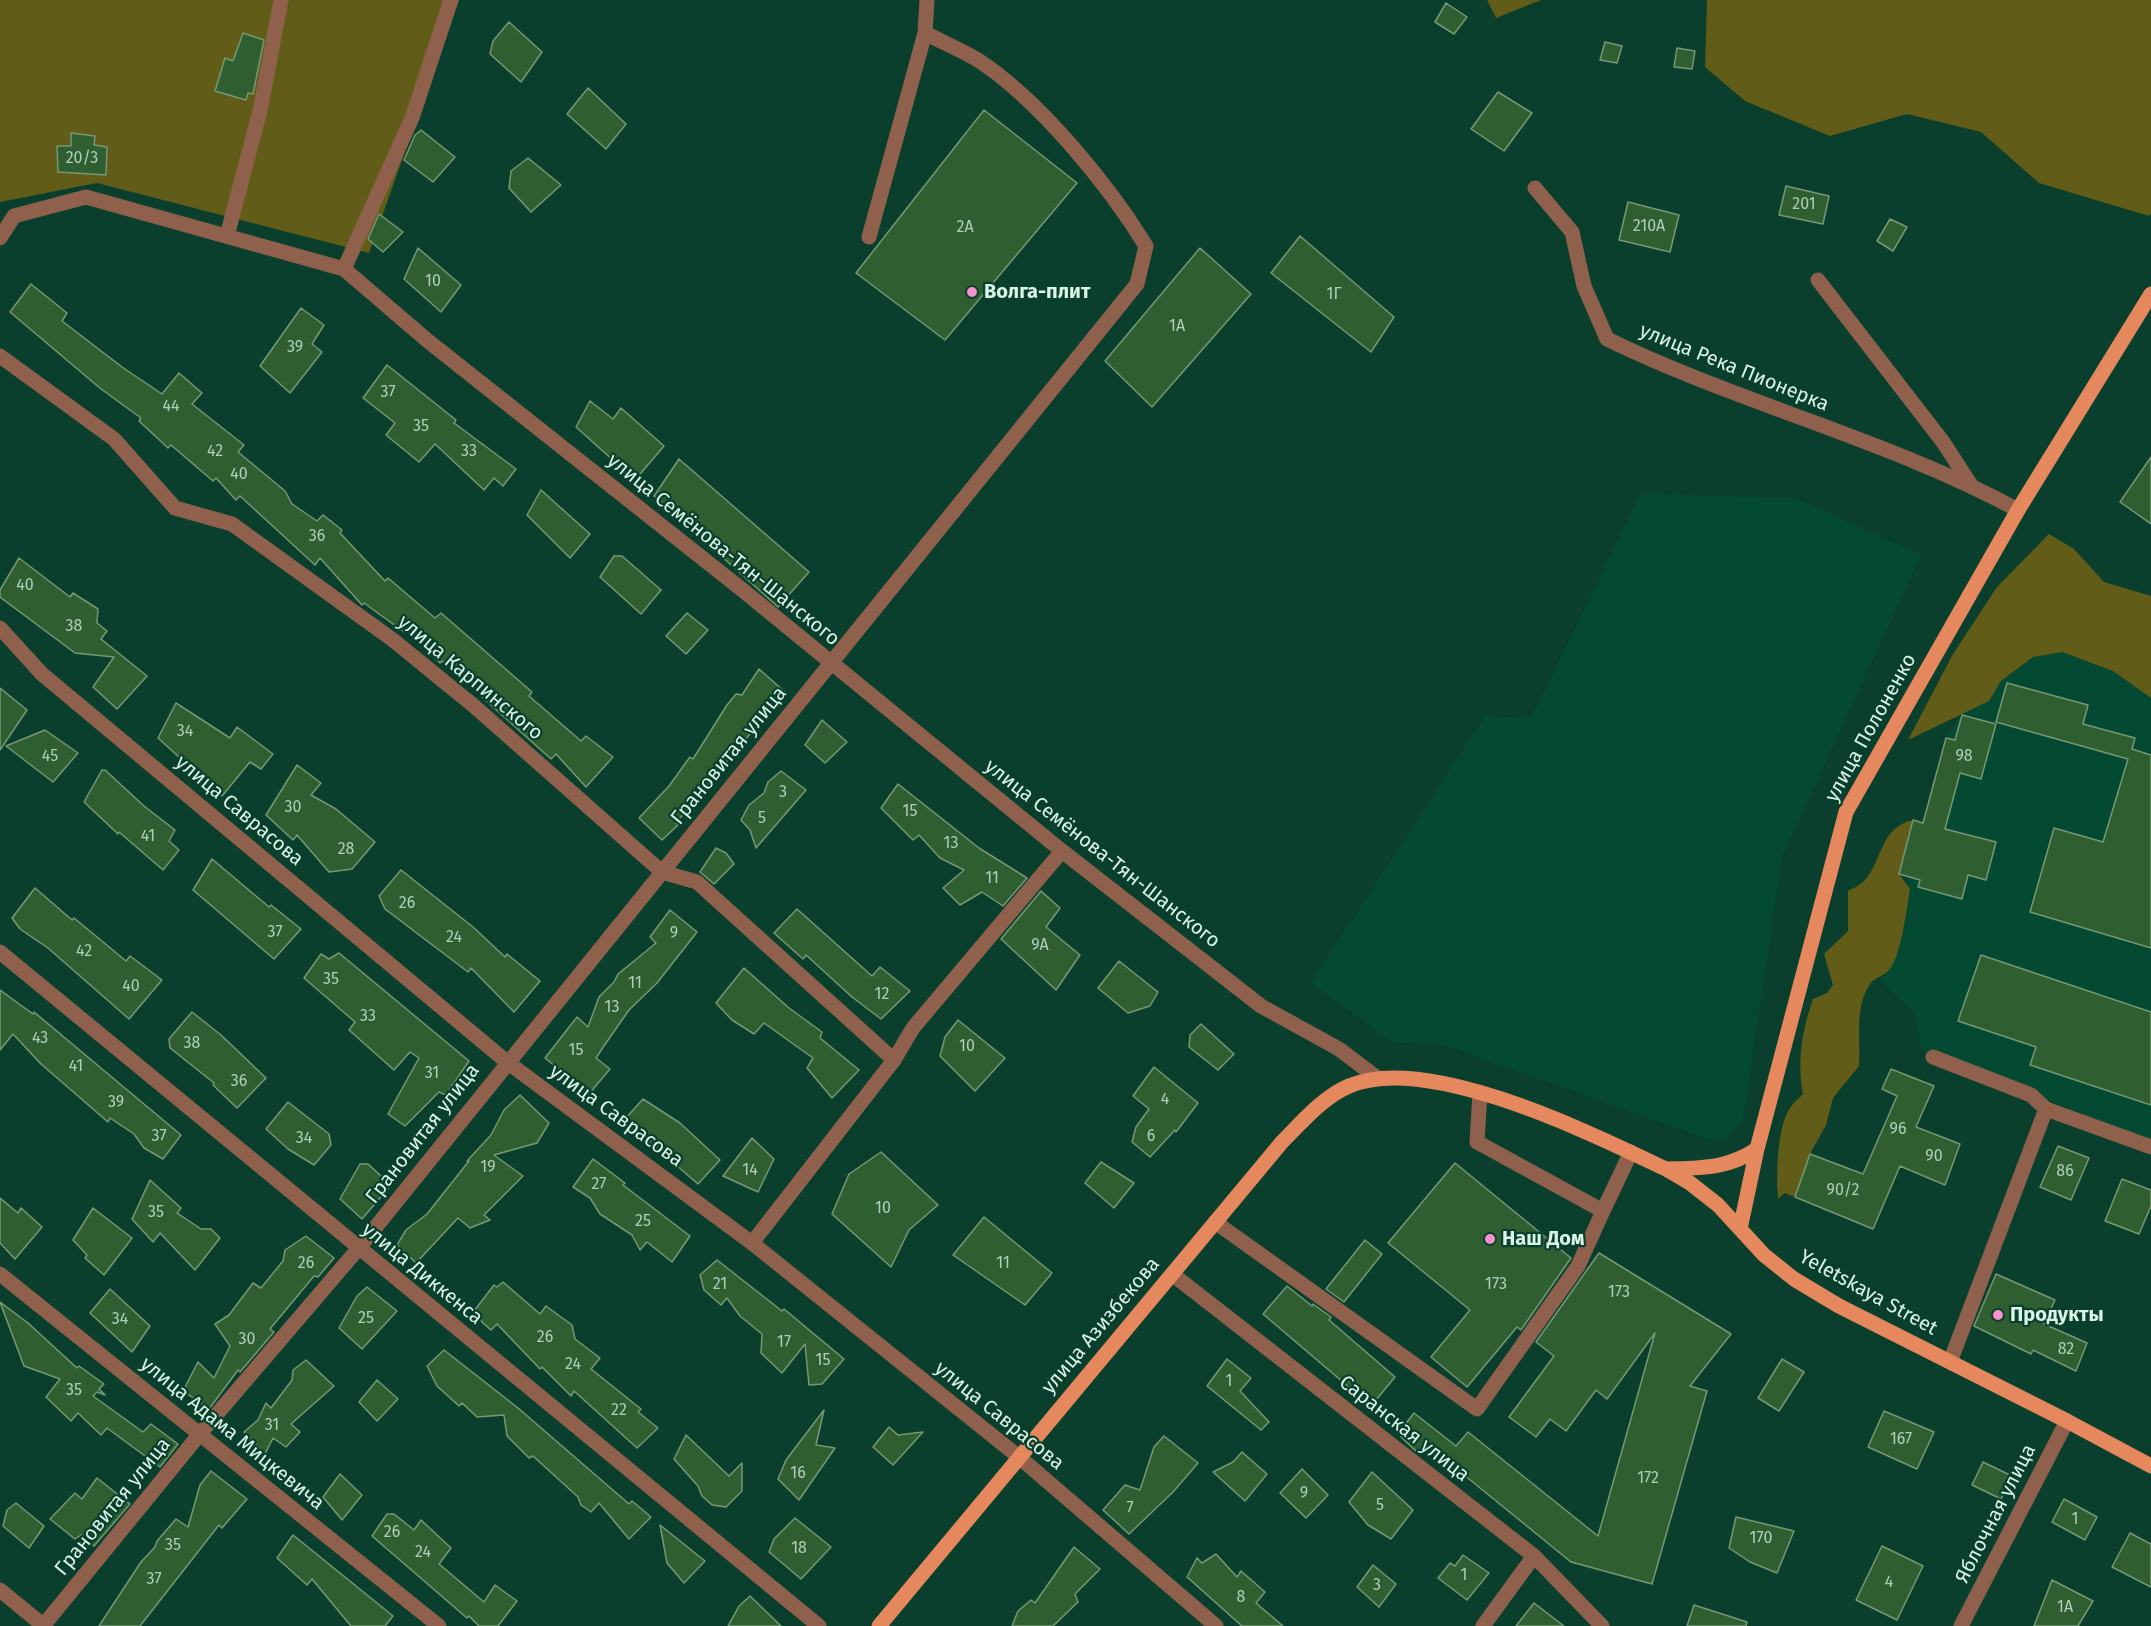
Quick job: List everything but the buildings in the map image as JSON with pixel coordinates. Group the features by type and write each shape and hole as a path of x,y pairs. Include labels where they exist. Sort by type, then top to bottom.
{"main road":[{"name":"улица Полоненко","path":"1740,1229 1757,1149 1846,812 2018,510 2151,294"},
{"name":"Yeletskaya Street","path":"1376,1077 1408,1076 1450,1083 1480,1092 1631,1152 1666,1169 1690,1183 1718,1205 1764,1255 1794,1279 1839,1306 2067,1420 2151,1467"},
{"name":"улица Азизбекова","path":"879,1626 1282,1142 1319,1106 1348,1086 1376,1077"},
{"path":"1666,1169 1716,1167 1741,1160 1757,1149"}],"street":[{"path":"227,236 260,111 281,0"},
{"path":"344,269 412,118 451,0"},
{"path":"869,237 925,33 927,0"},
{"name":"Грановитая улица","path":"44,1626 200,1435 358,1249 1137,284 1146,246 1121,206 1036,109 978,60 925,33"},
{"name":"улица Река Пионерка","path":"1535,188 1572,232 1584,286 1607,339 1666,368 1777,408 1971,485 2018,510"},
{"name":"улица Семёнова-Тян-Шанского","path":"0,238 14,216 86,197 344,269 428,341 830,662 1062,851 1261,1006 1339,1049 1376,1077"},
{"name":"улица Река Пионерка","path":"1818,280 1943,442 1971,485"},
{"name":"улица Карпинского","path":"0,356 114,439 175,508 232,524 393,640 474,706 662,872 697,882 894,1059"},
{"name":"улица Саврасова","path":"0,628 42,674 507,1062 752,1243 1019,1457 1216,1626"},
{"path":"752,1243 894,1059 913,1028 1062,851"},
{"name":"улица Диккенса","path":"0,952 358,1249 819,1626"},
{"path":"1933,1057 2031,1095 2046,1109 2151,1147"},
{"path":"1480,1092 1477,1142 1603,1211"},
{"path":"1950,1362 2046,1109"},
{"path":"1215,1222 1477,1409 1578,1266 1631,1152"},
{"name":"улица Адама Мицкевича","path":"0,1274 439,1626"},
{"name":"Саранская улица","path":"1172,1274 1534,1556 1602,1626"},
{"name":"Яблочная улица","path":"1961,1626 2067,1420"},
{"path":"1483,1626 1534,1556"},
{"path":"0,1590 44,1626"}],"shaded area":[{"path":"0,0 459,0 369,253 97,183 0,202"},
{"path":"1487,0 1541,0 1496,18"},
{"path":"1707,0 2151,0 2151,213 2149,216 2039,183 1981,132 1907,114 1830,136 1745,101 1705,67"},
{"path":"1641,494 1795,498 1921,555 1782,857 1743,1121 1728,1137 1711,1140 1442,1044 1394,1043 1311,983 1485,716 1531,718"},
{"path":"2049,534 2074,549 2104,582 2151,596 2151,698 2113,671 2062,652 2033,657 2001,681 1989,701 1908,740 1953,654 1997,587"},
{"path":"2054,626 2151,683 2151,1141 1921,1050 1916,1014 1881,981 1946,738 1962,715"},
{"path":"1913,820 1899,874 1910,889 1903,932 1897,954 1889,970 1874,980 1865,993 1859,1024 1859,1066 1833,1098 1826,1125 1810,1154 1795,1197 1785,1193 1778,1199 1777,1165 1782,1127 1790,1108 1803,1094 1800,1069 1806,1023 1813,999 1827,993 1833,985 1824,954 1848,931 1848,891 1864,881 1883,845 1894,830"}],"place":[{"name":"Волга-плит","path":"972,292"},
{"name":"Наш Дом","path":"1490,1239"},
{"name":"Продукты","path":"1998,1315"}]}
